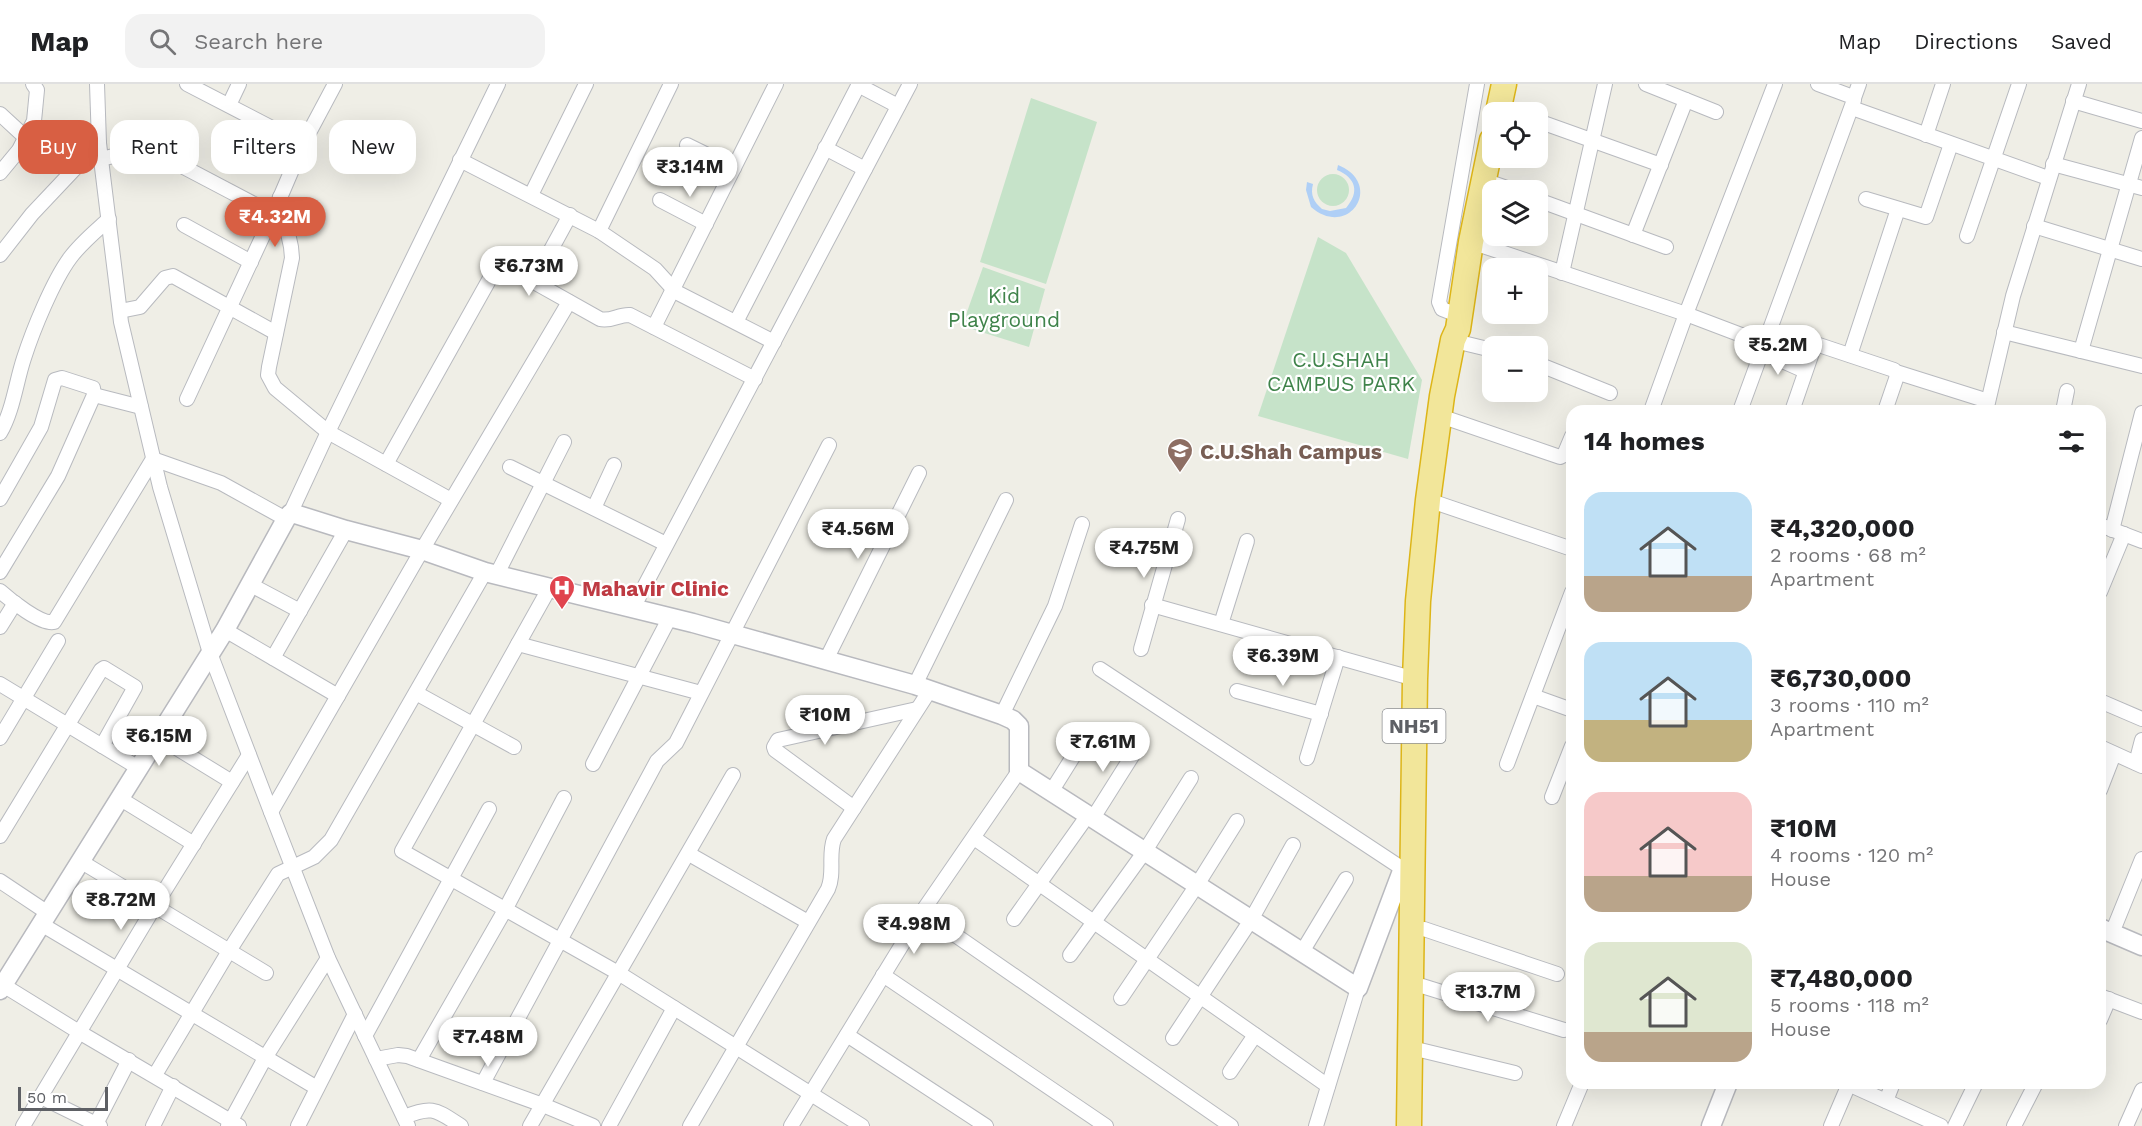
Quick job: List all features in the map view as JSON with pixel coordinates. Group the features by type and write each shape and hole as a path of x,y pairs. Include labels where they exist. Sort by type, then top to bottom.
{"highway":[{"path":"1503,102 1504,84"},
{"name":"NH51","path":"1484,180 1486,168"},
{"name":"NH51","path":"1418,1126 1433,501 1449,419 1471,242 1482,190"},
{"name":"NH51","path":"1409,1126 1408,870 1418,602 1433,501 1448,366 1453,340 1459,329"}],"street":[{"path":"33,84 37,90 34,120"},
{"path":"97,84 99,143 120,311 153,459 210,653 328,958 406,1122 422,1110 430,1110 441,1113 461,1126"},
{"path":"187,84 258,120"},
{"path":"230,105 238,84"},
{"path":"316,120 335,84"},
{"path":"328,958 265,1058 233,1124 155,1075 2,987 251,585 288,516 498,84"},
{"path":"531,195 586,84"},
{"path":"599,231 671,84"},
{"path":"654,327 776,84"},
{"path":"633,608 910,84"},
{"path":"1477,84 1438,302 1459,329 1482,344"},
{"path":"1563,273 1605,84"},
{"path":"1646,84 1716,111"},
{"path":"1653,405 1775,84"},
{"path":"1818,84 1853,103 1926,135 2049,178"},
{"path":"1742,405 1860,84"},
{"path":"1926,135 1943,84"},
{"path":"1967,236 2019,84"},
{"path":"1987,405 2013,296 2079,84"},
{"path":"736,322 858,85 898,106"},
{"path":"1633,235 1686,100"},
{"path":"2073,101 2142,121"},
{"path":"0,114 18,131"},
{"path":"1548,124 1661,165"},
{"path":"2081,351 2110,250 2135,186 2142,138"},
{"path":"0,255 32,214 99,143"},
{"path":"1866,199 1926,217 1951,144"},
{"path":"687,145 734,168"},
{"path":"825,148 865,169"},
{"path":"0,173 18,151"},
{"path":"101,159 135,151 156,153 273,214"},
{"path":"460,160 599,231 638,255 655,269 673,290 774,342"},
{"path":"2053,164 2135,186"},
{"path":"187,399 290,174"},
{"path":"280,197 292,258 269,367 270,381 278,392 328,432 451,500"},
{"path":"660,200 706,225"},
{"path":"1548,204 1666,247"},
{"path":"1850,355 1898,209"},
{"path":"534,281 570,215"},
{"path":"0,433 38,319 65,265 75,251 110,219"},
{"path":"184,225 251,262"},
{"path":"2034,226 2142,259"},
{"path":"1471,242 1686,314 1764,348 1806,371"},
{"path":"386,464 496,266 502,264 600,320 611,320 630,315 755,379"},
{"path":"120,311 140,307 165,278 170,276 276,333"},
{"path":"272,812 451,500 569,302"},
{"path":"2004,332 2142,366"},
{"path":"1794,405 1815,346 1819,345 1892,368 1896,372 1984,405"},
{"path":"1548,368 1610,393"},
{"path":"1887,405 1897,376 1896,372"},
{"path":"0,499 40,428 55,380 62,378 93,388 94,395 58,476 0,572"},
{"path":"2064,405 2067,391"},
{"path":"94,395 141,407"},
{"path":"2106,561 2142,413"},
{"path":"1449,419 1560,457 1566,450"},
{"path":"155,1075 278,874 314,857 331,840 416,693 544,483 564,442"},
{"path":"483,1083 657,761 673,746 829,445"},
{"path":"153,459 221,483 288,516 301,515 346,530 422,550 491,573 731,633 922,687 1002,715 1019,726 1019,771 922,912 791,1126"},
{"path":"0,591 46,622 54,621 153,459"},
{"path":"594,508 614,465"},
{"path":"510,467 666,544"},
{"path":"826,660 919,473"},
{"path":"690,1126 831,883 834,839 917,709 922,687 1006,500"},
{"path":"1433,501 1566,547"},
{"path":"1141,649 1178,519"},
{"path":"1002,715 1055,606 1082,524"},
{"path":"273,658 346,530"},
{"path":"2112,530 2142,541"},
{"path":"1221,624 1247,541"},
{"path":"251,585 300,611"},
{"path":"550,587 402,851 620,974 862,1126"},
{"path":"0,627 15,603"},
{"path":"1152,605 1415,679"},
{"path":"1507,764 1566,608"},
{"path":"593,764 670,617"},
{"path":"225,630 338,696"},
{"path":"0,738 58,641"},
{"path":"518,644 701,693"},
{"path":"1307,758 1338,657"},
{"path":"0,836 101,670 106,668 135,687 102,746"},
{"path":"1100,669 1408,870 1358,988 1316,1126 1322,1126"},
{"path":"0,684 137,768"},
{"path":"1237,691 1321,714"},
{"path":"416,693 514,747"},
{"path":"1533,696 1566,708"},
{"path":"2106,704 2142,719"},
{"path":"854,808 775,750 776,743 778,740 917,709"},
{"path":"157,736 232,782"},
{"path":"2106,750 2139,765 2142,740"},
{"path":"1052,792 1081,744"},
{"path":"1014,919 1090,817 1139,745"},
{"path":"2106,775 2114,754"},
{"path":"23,1126 116,969 249,755"},
{"path":"1552,797 1566,761"},
{"path":"1019,771 1358,988"},
{"path":"530,1126 734,776"},
{"path":"1070,955 1145,851 1191,778"},
{"path":"119,798 194,844"},
{"path":"419,1060 505,910 564,798"},
{"path":"365,1036 489,808"},
{"path":"1121,998 1237,821"},
{"path":"974,838 1328,1086"},
{"path":"1173,1038 1251,920 1293,845"},
{"path":"688,854 808,922"},
{"path":"2142,859 2106,931 2142,946"},
{"path":"80,861 266,973"},
{"path":"1302,952 1346,879"},
{"path":"0,881 44,919 116,969 317,1088"},
{"path":"922,912 1231,1126"},
{"path":"1424,929 1557,974"},
{"path":"883,975 1106,1126"},
{"path":"1422,986 1564,1030"},
{"path":"2106,997 2142,1012"},
{"path":"609,1126 674,1008"},
{"path":"298,1126 355,1014"},
{"path":"847,1035 986,1126"},
{"path":"1230,1072 1255,1035"},
{"path":"1420,1050 1515,1073"},
{"path":"376,1059 398,1055 419,1060 543,1105 593,1126"},
{"path":"41,1097 98,1125 129,1060"},
{"path":"153,1126 173,1086"},
{"path":"1564,1126 1579,1089"},
{"path":"1712,1126 1726,1089"},
{"path":"1831,1126 1845,1089"},
{"path":"1858,1089 1941,1126"},
{"path":"1886,1101 1891,1089"},
{"path":"1955,1126 1973,1089"},
{"path":"2014,1126 2033,1089"},
{"path":"2126,1126 2137,1114 2142,1090"}],"green space":[{"path":"1031,98 1097,122 1046,284 980,262"},
{"path":"1333,174 1344,179 1349,190 1344,201 1333,206 1322,201 1317,190 1322,179"},
{"name":"C.U.SHAH CAMPUS PARK","path":"1318,237 1346,253 1422,380 1408,459 1258,416"},
{"name":"Kid Playground","path":"983,267 1045,289 1029,347 962,326"}],"water":[{"path":"1338,165 1352,174 1359,184 1360,195 1356,206 1349,213 1338,217 1325,215 1311,207 1306,190 1307,182 1313,184 1313,198 1322,209 1330,211 1346,208 1353,196 1354,186 1348,177 1337,170"}],"place":[{"name":"C.U.Shah Campus","path":"1180,474"},
{"name":"Mahavir Clinic","path":"562,611"}]}
